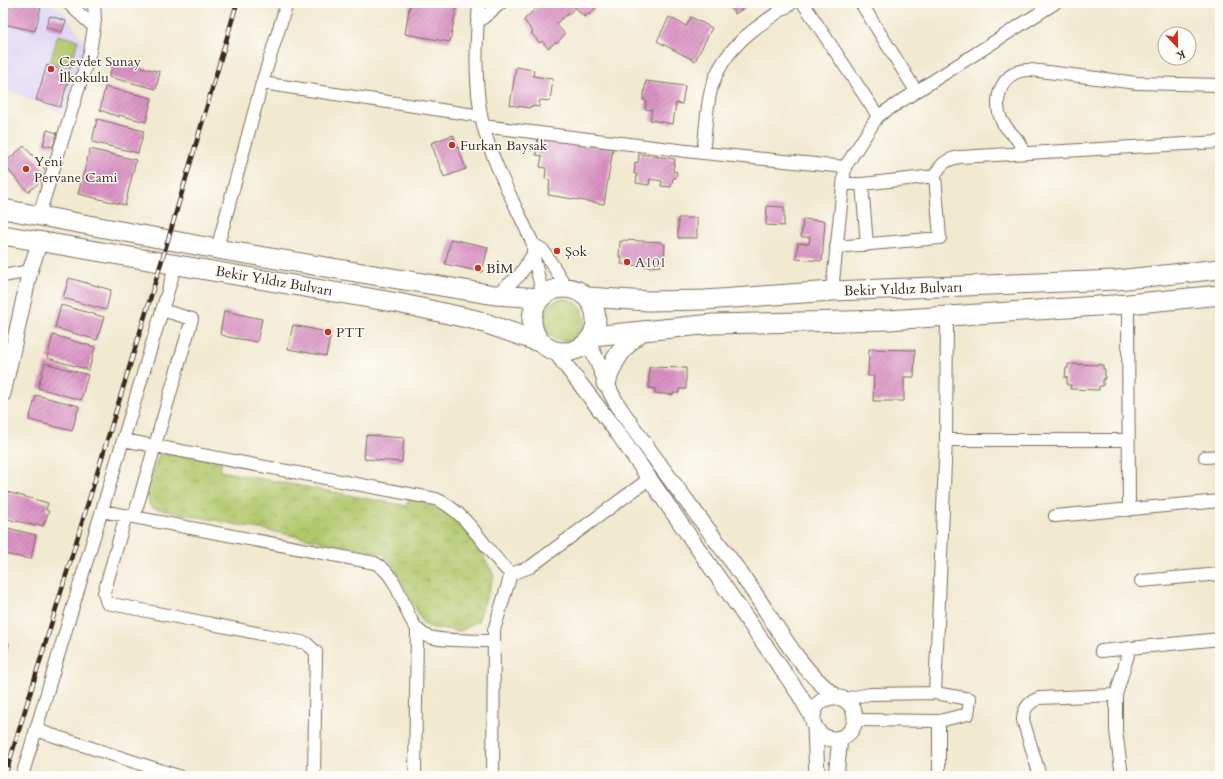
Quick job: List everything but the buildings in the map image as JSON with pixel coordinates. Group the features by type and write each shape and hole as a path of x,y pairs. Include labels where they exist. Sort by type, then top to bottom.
{"main road":[{"name":"Bekir Yıldız Bulvarı","path":"3,209 217,249 495,296 542,297"},
{"name":"Bekir Yıldız Bulvarı","path":"3,235 398,303 476,320 548,347"},
{"name":"Bekir Yıldız Bulvarı","path":"587,297 678,301 832,291 1117,280 1220,269"},
{"path":"567,288 574,289 587,297 591,302 596,316 595,330 590,339 582,347 568,352 548,347 534,331 532,317 536,303 542,297 553,290 567,288"},
{"name":"Bekir Yıldız Bulvarı","path":"590,339 713,324 889,320 1128,304 1220,295"},
{"path":"606,383 610,369 618,353 640,332"}],"street":[{"path":"68,3 93,26"},
{"path":"39,215 90,52 95,13 94,3"},
{"path":"217,249 262,83 287,3"},
{"path":"479,3 477,72 482,121 491,150 533,249 542,297"},
{"path":"478,23 501,3"},
{"path":"703,153 712,87 720,67 733,48 748,32 792,3"},
{"path":"803,3 878,116"},
{"path":"861,3 916,91"},
{"path":"832,291 845,167 878,116 1055,3"},
{"path":"1022,152 1020,143 1006,128 999,113 999,95 1002,84 1012,74 1020,70 1031,70 1138,83 1220,85"},
{"path":"262,83 482,121 703,153 845,167"},
{"path":"836,247 940,238 935,176 941,165 951,158 1022,152 1220,142"},
{"path":"843,184 862,184 935,176"},
{"path":"862,184 867,244"},
{"path":"3,394 30,271 40,241"},
{"path":"533,249 544,250 567,288"},
{"path":"495,296 519,276 533,249"},
{"path":"22,776 176,264"},
{"path":"3,276 30,271"},
{"path":"1128,304 1128,510"},
{"path":"162,310 192,319 155,446 104,593 107,603 306,643 316,652 314,776"},
{"path":"935,692 946,440 947,316"},
{"path":"548,347 600,408 799,694 814,722 826,737 840,738 849,733 855,720 853,709 821,684 805,667 750,587 636,432 618,406 606,383 590,339"},
{"path":"123,440 436,499 445,503 461,515 492,555 511,574"},
{"path":"946,440 1128,440"},
{"path":"1205,457 1220,456"},
{"path":"511,574 530,568 649,478"},
{"path":"1055,516 1220,501"},
{"path":"102,511 375,563 391,576 417,629 422,633 434,638 494,641"},
{"path":"493,776 494,630 511,574"},
{"path":"1141,581 1220,574"},
{"path":"415,776 417,629"},
{"path":"1101,651 1220,639"},
{"path":"1122,776 1116,731 1116,695 1130,648"},
{"path":"817,776 814,710 820,702 830,697 840,698 870,694 935,692 970,699 968,714 939,721 855,720"},
{"path":"1040,776 1023,720 1024,711 1029,703 1039,698 1116,695"},
{"path":"939,721 939,776"},
{"path":"36,730 178,776"},
{"path":"836,776 840,738"}],"shaded area":[{"name":"Cevdet Sunay İlkokulu","path":"3,3 52,3 65,14 86,45 64,113 3,88"}],"green space":[{"path":"58,35 78,40 70,67 50,62"},
{"path":"560,299 568,299 576,302 582,308 585,320 582,332 576,338 568,341 560,341 552,338 546,332 543,324 543,316 546,308 552,302"},
{"path":"164,453 222,462 220,471 407,506 409,497 444,511 455,519 468,534 494,576 478,621 461,631 431,628 423,623 392,562 381,553 153,508 150,506 146,493 159,455"}],"railway":[{"path":"5,776 168,240 237,3"}],"place":[{"name":"Cevdet Sunay İlkokulu","path":"51,69"},
{"name":"Furkan Baysak","path":"452,145"},
{"name":"Yeni Pervane Cami","path":"26,169"},
{"name":"Şok","path":"557,251"},
{"name":"A101","path":"627,262"},
{"name":"BİM","path":"478,268"},
{"name":"PTT","path":"328,332"}]}
